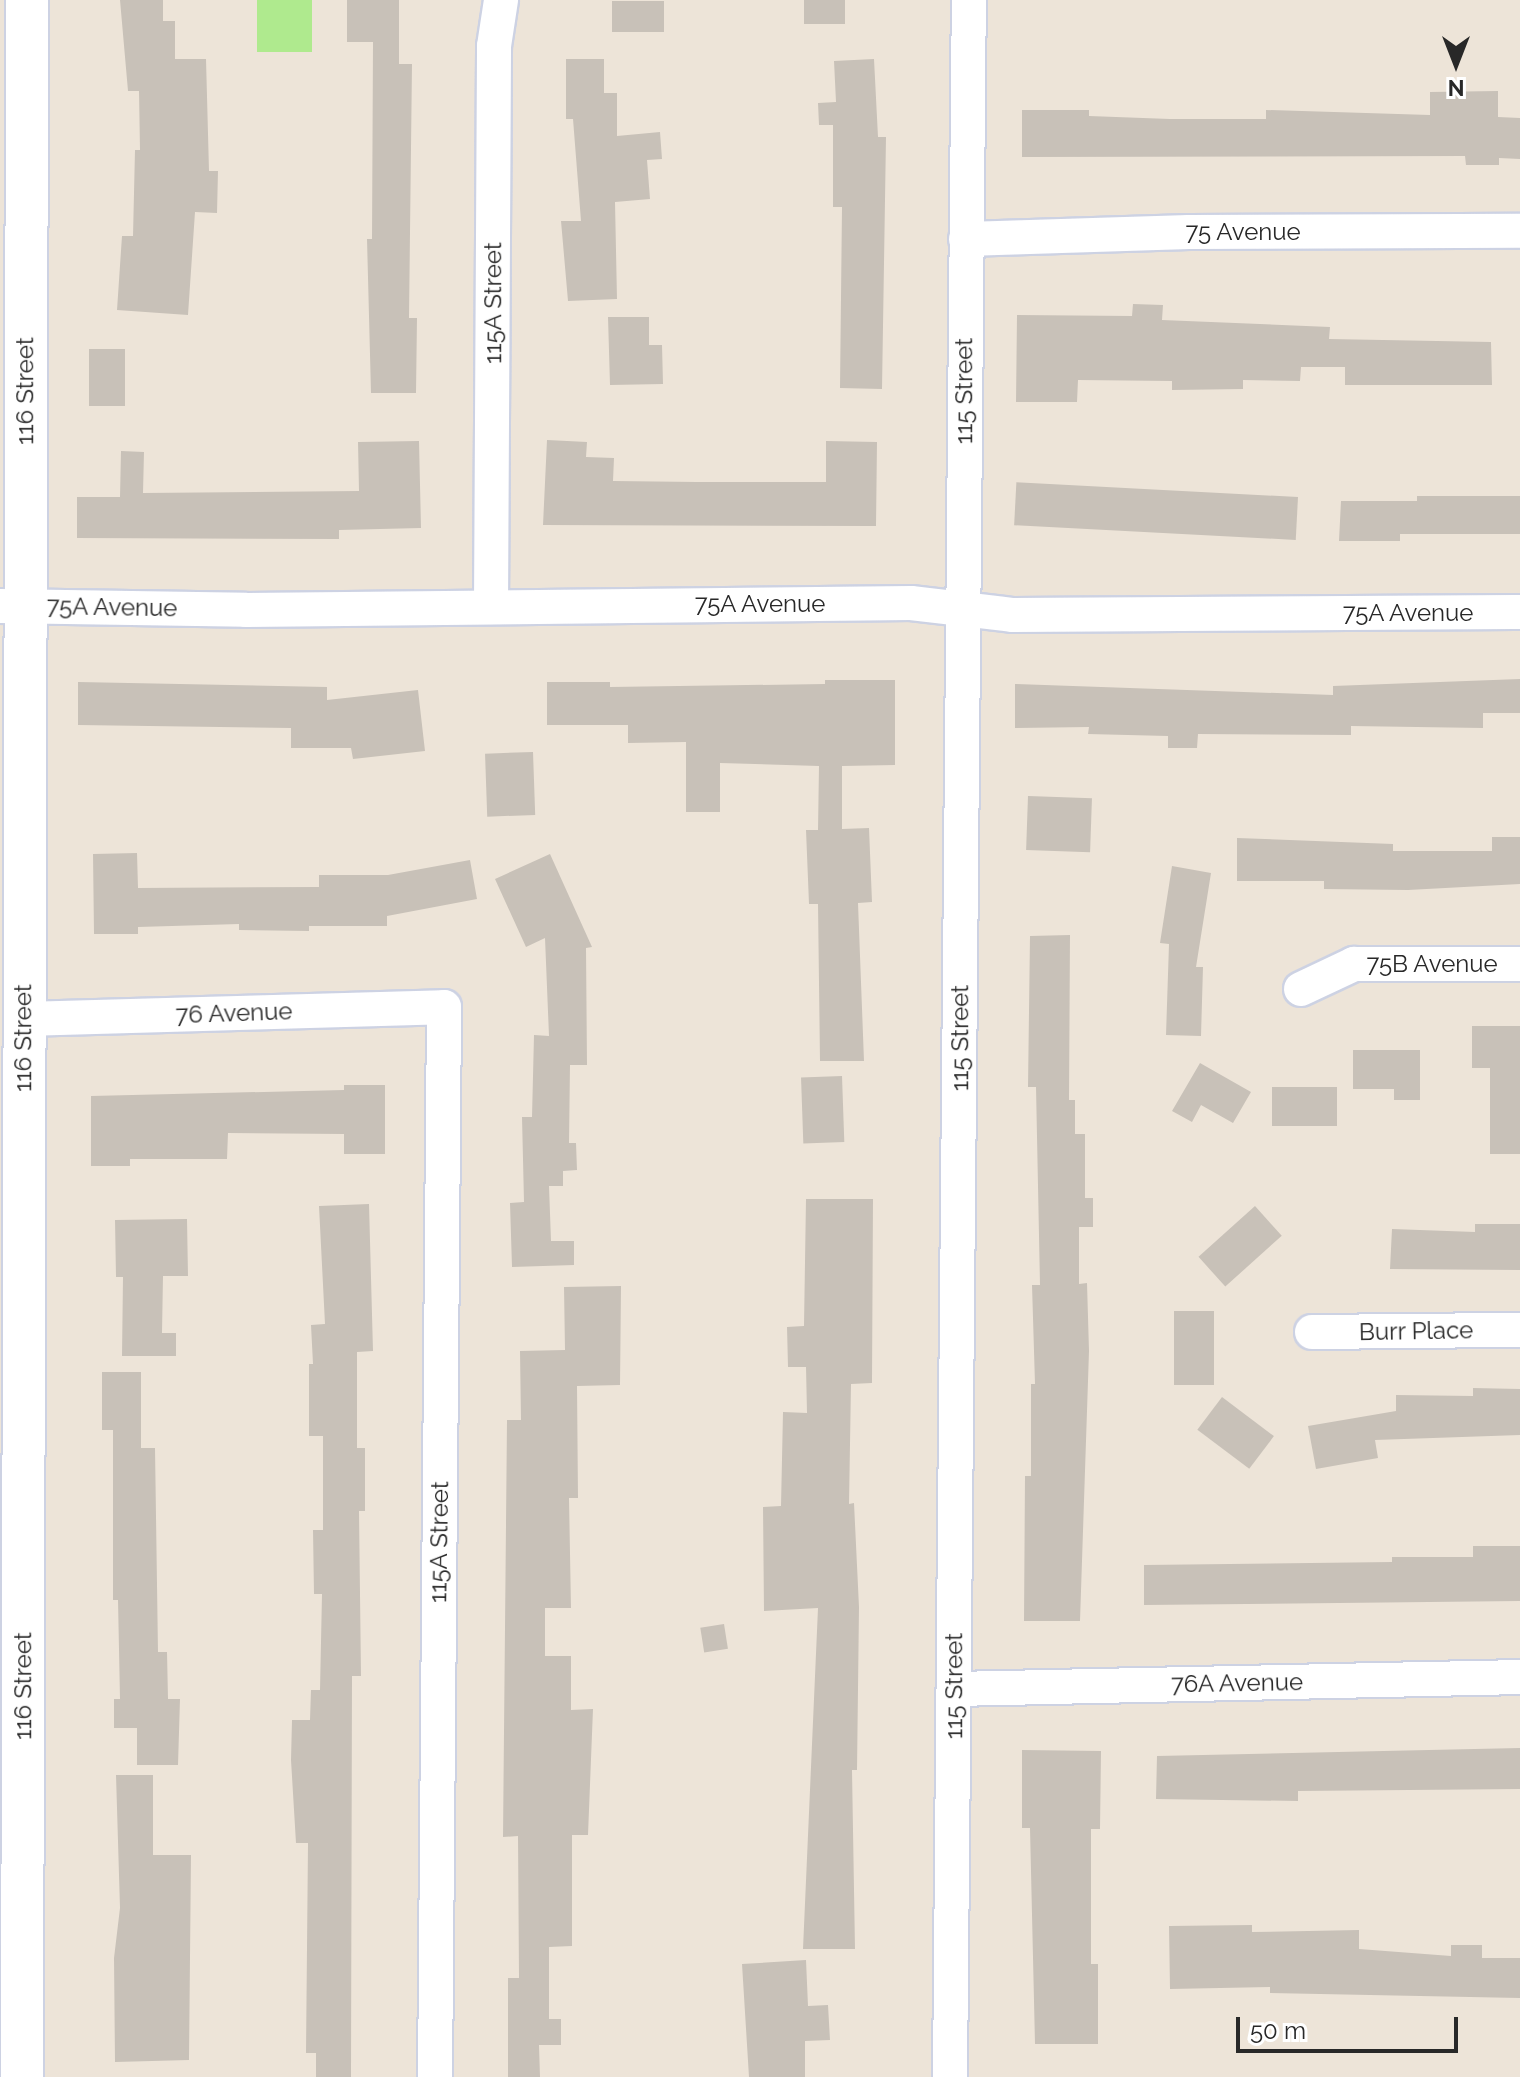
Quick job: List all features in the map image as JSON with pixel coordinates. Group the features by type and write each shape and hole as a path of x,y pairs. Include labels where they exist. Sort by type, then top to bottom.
{"street":[{"name":"116 Street","path":"22,2077 11,1522 23,1019 12,606 27,0"},
{"name":"115A Street","path":"491,607 494,46 501,0"},
{"name":"115 Street","path":"950,2077 969,0"},
{"name":"75 Avenue","path":"966,239 1189,232 1520,231"},
{"name":"75A Avenue","path":"12,606 491,607 911,603 1013,615 1520,612"},
{"name":"75B Avenue","path":"1301,989 1354,964 1520,964"},
{"name":"115A Street","path":"435,2077 444,1007"},
{"name":"76 Avenue","path":"23,1019 444,1007"},
{"name":"Burr Place","path":"1312,1332 1520,1330"},
{"name":"76A Avenue","path":"954,1689 1520,1677"}],"green space":[{"path":"257,0 312,0 312,52 257,52"}],"building":[{"path":"120,0 163,0 163,21 175,21 175,59 206,59 209,171 218,171 217,213 195,212 188,315 117,310 122,236 133,236 135,150 140,150 139,91 128,91"},
{"path":"347,0 399,0 399,64 412,64 409,318 417,318 416,393 371,393 367,239 372,239 373,42 347,42"},
{"path":"804,0 845,0 845,24 804,24"},
{"path":"612,1 664,1 664,32 612,32"},
{"path":"566,59 604,59 604,93 617,93 617,136 660,132 662,159 647,160 650,199 615,202 617,299 568,301 561,221 581,221 573,119 566,119"},
{"path":"874,59 878,137 886,137 882,389 840,388 842,207 833,207 833,125 819,125 818,103 836,102 834,61"},
{"path":"1498,91 1498,117 1520,118 1520,159 1499,158 1499,165 1466,165 1465,156 1022,157 1022,110 1089,110 1089,116 1170,119 1266,119 1266,110 1430,115 1430,92"},
{"path":"1133,304 1163,305 1162,320 1330,327 1329,339 1491,342 1492,385 1345,385 1345,367 1301,367 1300,381 1243,380 1243,389 1172,390 1172,381 1078,380 1077,402 1016,402 1017,315 1132,316"},
{"path":"608,317 649,317 649,345 662,345 663,384 610,385"},
{"path":"89,349 125,349 125,406 89,406"},
{"path":"547,440 587,442 586,457 614,458 613,481 697,482 826,482 826,441 877,442 876,526 543,525"},
{"path":"419,441 421,528 339,530 339,539 77,538 77,497 120,497 121,451 144,452 143,493 359,491 358,442"},
{"path":"1016,482 1298,497 1296,540 1014,525"},
{"path":"1417,496 1520,496 1520,534 1400,534 1400,541 1339,541 1341,501 1417,501"},
{"path":"1520,679 1520,713 1483,713 1483,728 1351,726 1351,735 1198,734 1197,748 1168,748 1168,736 1088,734 1089,727 1015,728 1015,684 1333,695 1333,686"},
{"path":"825,680 895,680 895,765 842,766 842,829 869,828 872,902 858,903 864,1061 820,1061 818,904 809,904 806,830 818,830 819,766 720,763 720,812 686,812 686,742 628,743 628,725 547,725 547,682 610,682 610,687 825,684"},
{"path":"78,682 327,687 327,700 418,690 425,751 353,759 351,748 291,748 291,728 78,725"},
{"path":"533,752 535,815 487,817 485,754"},
{"path":"1028,796 1092,798 1090,852 1026,850"},
{"path":"1492,837 1520,837 1520,884 1408,890 1324,889 1324,881 1237,881 1237,838 1393,844 1393,851 1492,851"},
{"path":"137,853 138,888 319,887 319,875 388,875 470,860 477,899 387,916 387,926 309,926 309,931 239,930 239,924 138,927 138,934 94,934 93,854"},
{"path":"550,854 592,947 586,948 587,1065 570,1065 569,1143 576,1143 577,1170 563,1171 563,1186 549,1186 551,1241 574,1241 574,1265 512,1267 510,1203 524,1202 522,1117 532,1117 534,1035 549,1036 545,938 526,947 495,879"},
{"path":"1172,866 1211,873 1196,967 1203,967 1201,1036 1166,1035 1169,944 1160,943"},
{"path":"1070,935 1069,1100 1075,1100 1075,1134 1085,1134 1085,1198 1093,1198 1093,1227 1079,1227 1079,1284 1087,1283 1089,1351 1080,1621 1024,1621 1025,1476 1031,1476 1031,1384 1035,1384 1032,1285 1040,1285 1036,1087 1028,1087 1030,936"},
{"path":"1472,1026 1520,1026 1520,1154 1490,1154 1490,1068 1472,1068"},
{"path":"1353,1050 1420,1050 1420,1100 1394,1100 1394,1089 1353,1089"},
{"path":"1200,1063 1251,1092 1233,1123 1201,1105 1192,1122 1172,1111"},
{"path":"842,1076 844,1142 803,1143 801,1077"},
{"path":"344,1085 385,1085 385,1154 344,1154 344,1134 228,1133 227,1159 130,1159 130,1166 91,1166 91,1096 344,1090"},
{"path":"1272,1087 1337,1087 1337,1126 1272,1126"},
{"path":"806,1199 873,1199 872,1383 851,1384 849,1504 854,1503 859,1607 857,1770 852,1770 855,1949 803,1949 818,1608 764,1611 763,1507 781,1506 783,1412 807,1413 806,1367 788,1367 787,1327 804,1326"},
{"path":"369,1204 373,1351 357,1352 357,1448 365,1448 365,1511 359,1511 361,1676 352,1676 351,2077 316,2077 316,2053 306,2053 308,1843 296,1843 291,1760 292,1720 310,1720 311,1690 320,1690 322,1594 314,1594 313,1530 323,1530 323,1436 309,1436 309,1364 313,1364 311,1325 325,1324 319,1206"},
{"path":"1255,1206 1282,1236 1225,1287 1199,1257"},
{"path":"187,1219 188,1276 163,1276 162,1333 176,1333 176,1356 122,1356 123,1277 116,1277 115,1220"},
{"path":"1475,1224 1520,1224 1520,1270 1390,1269 1392,1229 1475,1232"},
{"path":"621,1286 620,1385 577,1386 578,1498 569,1498 571,1608 545,1608 545,1656 571,1656 571,1710 593,1709 588,1835 572,1835 572,1946 549,1947 549,2019 561,2019 561,2045 539,2045 540,2077 508,2077 508,1978 519,1978 518,1836 503,1837 507,1420 521,1420 520,1351 565,1350 564,1287"},
{"path":"1174,1311 1214,1311 1214,1385 1174,1385"},
{"path":"102,1372 141,1372 141,1448 155,1448 158,1652 167,1652 168,1699 180,1699 178,1765 137,1765 137,1728 114,1728 114,1699 120,1699 118,1600 113,1600 113,1430 102,1430"},
{"path":"1473,1388 1520,1389 1520,1435 1375,1440 1378,1458 1316,1469 1308,1426 1396,1411 1396,1395 1473,1396"},
{"path":"1222,1397 1274,1436 1249,1469 1197,1430"},
{"path":"1473,1546 1520,1546 1520,1601 1144,1605 1144,1565 1392,1562 1392,1557 1473,1557"},
{"path":"724,1624 728,1649 704,1652 700,1628"},
{"path":"1520,1748 1520,1789 1298,1791 1298,1801 1156,1799 1157,1756"},
{"path":"1022,1750 1101,1751 1100,1829 1091,1829 1091,1964 1098,1964 1098,2044 1035,2044 1030,1828 1022,1828"},
{"path":"116,1775 153,1775 153,1855 191,1855 189,2060 115,2062 114,1958 120,1908"},
{"path":"1252,1925 1252,1932 1359,1930 1359,1949 1451,1956 1451,1945 1482,1945 1482,1958 1520,1958 1520,1998 1270,1993 1270,1987 1170,1989 1169,1926"},
{"path":"806,1960 808,2006 828,2005 830,2040 805,2041 805,2077 749,2077 742,1964"}]}
